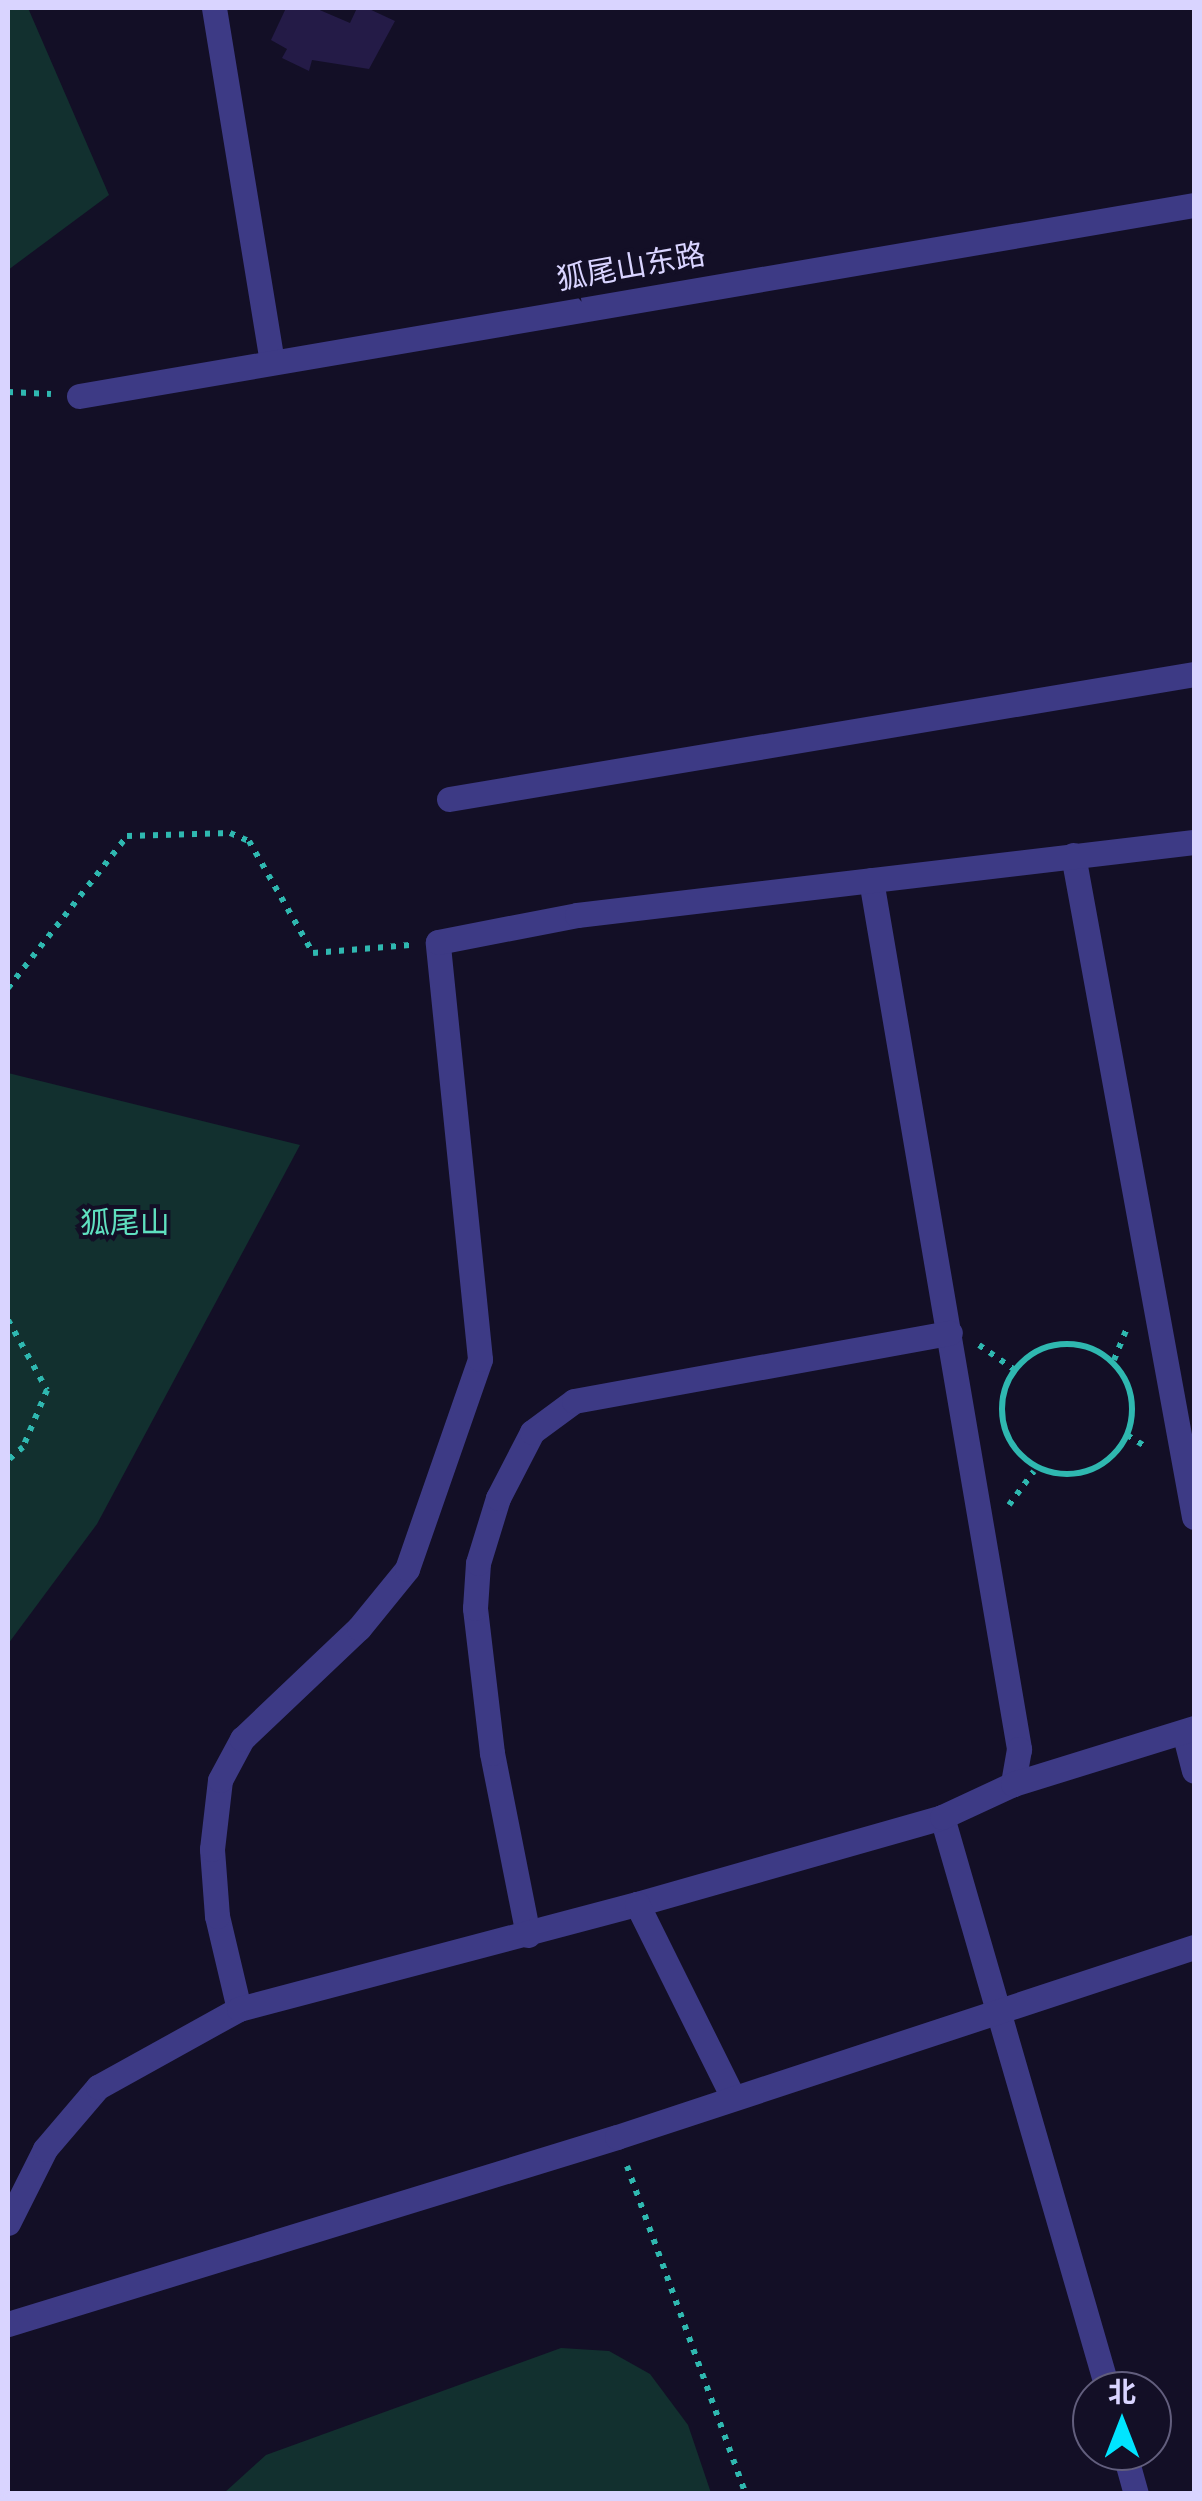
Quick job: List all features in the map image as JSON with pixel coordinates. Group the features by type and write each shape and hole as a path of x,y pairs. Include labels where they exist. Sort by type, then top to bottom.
{"street":[{"path":"214,8 272,362"},
{"name":"狐尾山东路","path":"79,396 1194,205"},
{"path":"449,798 1194,674"},
{"path":"239,2009 217,1916 212,1849 220,1780 242,1739 358,1628 407,1569 480,1359 438,942 578,914 1194,842"},
{"path":"1073,855 1194,1517"},
{"path":"871,880 1019,1749 1013,1784"},
{"path":"528,1935 492,1752 475,1608 478,1563 498,1498 532,1432 574,1401 950,1333"},
{"path":"8,2223 45,2149 98,2087 239,2009 528,1935 942,1817 1013,1784 1189,1730 1194,1771"},
{"path":"942,1817 1003,2006 1103,2371"},
{"path":"637,1904 733,2097"},
{"path":"8,2324 616,2137 1003,2006 1194,1947"}],"path":[{"path":"8,392 79,396"},
{"path":"8,988 126,836 230,833 250,841 314,954 438,942"},
{"path":"8,1320 47,1390 24,1447 8,1460"},
{"path":"1051,1342 1114,1360 1134,1404 1127,1435 1110,1459 1080,1471 1034,1471 1010,1444 1001,1410 1015,1370 1051,1342"},
{"path":"616,2137 746,2494"}],"green space":[{"path":"8,8 28,8 109,195 8,270"},
{"name":"狐尾山","path":"8,1073 300,1145 97,1524 8,1644"},
{"path":"561,2348 609,2351 650,2374 688,2425 711,2493 224,2493 266,2455"}],"building":[{"path":"286,8 315,8 350,23 357,8 367,8 395,21 369,69 312,60 309,71 282,58 287,49 271,40"}]}
